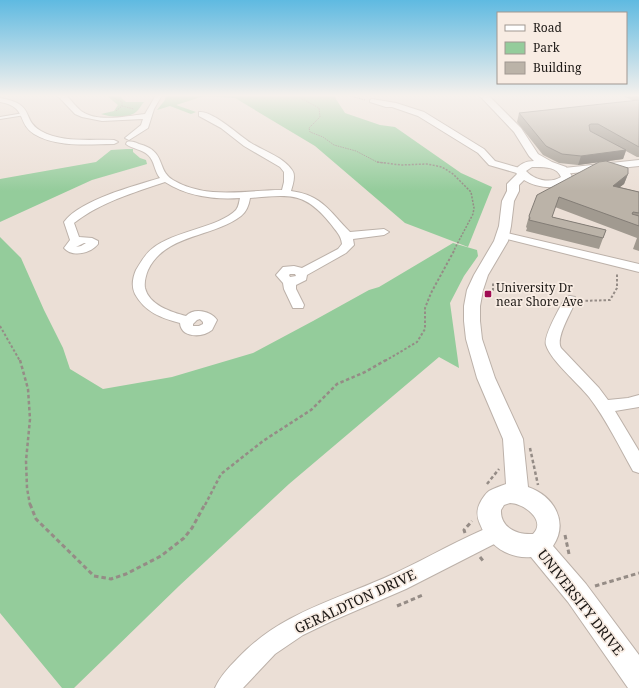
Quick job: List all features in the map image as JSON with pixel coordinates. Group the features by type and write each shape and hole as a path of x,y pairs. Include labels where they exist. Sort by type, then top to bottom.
{"street":[{"path":"32,127 45,135 69,140 114,142 121,139 130,141 152,153 162,175 166,179 181,187 197,192 222,195 286,192 313,200 348,236 348,244 342,251 302,273 294,270 284,272 282,277 289,281 290,289 298,305"},
{"path":"130,141 144,127"},
{"path":"225,127 247,144 283,165 289,172 289,182 286,192"},
{"path":"444,127 481,151 492,163 522,171 531,180 544,183"},
{"path":"511,127 518,136 520,151 525,160 522,171 513,184 508,201 502,238 497,250 481,275 475,290 472,306 472,321 474,339 486,378 513,439 518,493"},
{"path":"515,127 534,156 549,165 564,171 638,163"},
{"path":"622,154 638,163"},
{"path":"522,171 536,164 549,165"},
{"path":"512,191 532,183 552,183 564,180 567,178 564,171"},
{"path":"76,241 70,228 70,222 78,214 131,190 166,179"},
{"path":"187,320 159,312 148,305 139,288 139,280 142,269 156,252 168,244 238,213 242,208 245,195"},
{"path":"348,236 384,232"},
{"path":"502,238 549,250 571,252 636,267"},
{"path":"570,300 553,337 552,344 556,351 594,392 604,406 639,466"},
{"path":"604,406 628,404 639,401"},
{"path":"509,493 518,493 536,502 543,509 550,526 548,534 543,541 536,545 516,545 497,533 491,524 488,515 489,506 493,499 500,495 509,493"},
{"name":"GERALDTON DRIVE","path":"227,688 256,655 282,635 312,619 398,582 452,556 470,544 497,533"},
{"name":"UNIVERSITY DRIVE","path":"536,545 551,560 586,605 639,679"}],"path":[{"path":"0,326 20,360 28,389 30,418 26,461 27,488 30,504 36,519 94,576 111,579 126,574 161,556 184,538 192,528 220,474 263,441 311,410 337,384 365,372 417,342 425,329 425,308 430,293 473,214 474,208 471,192 453,174 436,165 401,165 377,162 356,151 334,145 323,137 310,132 310,127"},
{"path":"570,300 610,300 617,288 618,273 636,267"},
{"path":"485,304 492,290 493,282"},
{"path":"528,444 532,451 537,483 541,488"},
{"path":"486,486 494,478 501,464"},
{"path":"473,519 464,530 470,544 484,562"},
{"path":"564,530 570,557"},
{"path":"594,587 639,573"},
{"path":"397,606 423,594"}],"green space":[{"path":"284,127 395,127 461,173 492,187 468,247 405,223 315,146"},
{"path":"133,149 133,152 140,158 146,160 147,164 92,180 0,222 0,179 96,162 111,150"},
{"path":"0,237 21,258 63,348 70,369 103,389 172,377 253,353 369,290 379,287 453,243 477,250 478,256 464,276 450,303 459,368 439,357 289,484 179,586 74,688 62,688 0,613"}],"building":[{"path":"531,127 589,127 590,131 626,150 581,156 562,154 546,146"},
{"path":"604,127 639,127 639,147"},
{"path":"606,161 628,168 628,174 613,186 639,192 639,213 633,212 632,214 639,216 639,226 559,197 552,217 606,230 603,238 529,220 529,216 537,195 599,162"}],"place":[{"name":"University Dr near Shore Ave","path":"488,294"}]}
